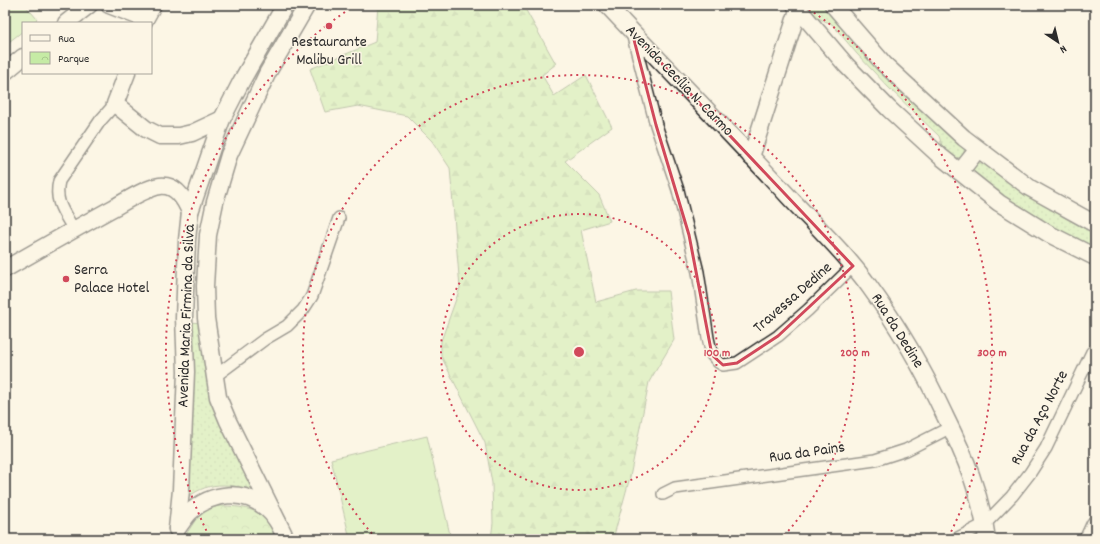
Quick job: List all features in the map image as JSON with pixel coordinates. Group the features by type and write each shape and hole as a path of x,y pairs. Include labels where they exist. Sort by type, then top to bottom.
{"main road":[{"path":"67,22 89,5"},
{"path":"109,5 144,21 153,5"},
{"name":"Avenida Maria Firmina da Silva","path":"175,534 181,490 186,372 184,318 186,240 190,212 222,120 285,5"},
{"name":"Avenida Maria Firmina da Silva","path":"286,539 228,421 218,397 206,318 205,286 208,235 215,202 228,155 268,72 307,5"},
{"name":"Avenida Cecília N. Carmo","path":"607,5 751,157"},
{"path":"833,5 884,64 964,138 1030,188 1095,224"},
{"path":"751,157 797,7"},
{"path":"797,7 846,65 940,156 999,203 1049,234 1095,257"},
{"path":"5,72 22,58"},
{"path":"126,74 115,104 146,130 160,136 179,136 192,133 222,120"},
{"path":"960,172 978,149"},
{"path":"211,150 228,155"},
{"name":"Rua da Dedine","path":"751,157 853,266 869,285 894,322 929,382 957,438 971,474 986,532"},
{"path":"5,269 133,197 160,186 168,187 176,191 184,200 190,212"},
{"path":"184,318 206,318"},
{"path":"175,534 189,513 205,501 221,496 240,495 256,501 267,509 278,522"},
{"path":"1088,539 1095,524"}],"street":[{"name":"Travessa Dedine","path":"632,32 656,125 678,190 698,272 708,338 712,355 718,362 729,366 737,363 778,336 853,266"},
{"path":"74,230 58,200 57,191 59,181 100,120 115,104"},
{"path":"214,377 265,339 288,326 302,310 312,296 339,218"},
{"name":"Rua da Aço Norte","path":"956,539 986,532 1030,473 1046,448 1092,352"},
{"name":"Rua da Pains","path":"663,494 675,488 875,460 906,450 951,427"}],"highlighted area":[{"path":"632,32 853,266 778,336 737,363 723,365 712,355 689,235 656,125"}],"green space":[{"path":"5,5 25,5 37,19 34,22 22,22 22,32 5,45"},
{"path":"378,5 416,5 417,8 427,5 523,5 556,64 542,75 554,96 586,75 612,127 565,161 599,195 610,221 581,230 596,302 636,291 668,291 674,340 649,382 630,477 613,539 491,539 493,523 492,483 485,443 441,356 441,341 460,288 450,168 432,141 407,116 358,106 325,112 310,69 375,42"},
{"path":"806,5 825,5 863,50 965,148 963,155 959,158 954,157 943,149 939,136 889,88 857,54 832,24 815,17"},
{"path":"978,163 983,163 1038,201 1095,234 1095,252 1032,216 973,174 973,168"},
{"path":"189,322 202,323 205,371 211,399 257,494 238,487 219,485 200,490 192,494 184,501"},
{"path":"427,436 451,539 350,539 331,459"},
{"path":"218,506 246,508 259,514 270,523 280,539 183,539 200,513"}],"place":[{"name":"Restaurante Malibu Grill","path":"329,26"},
{"name":"Serra Palace Hotel","path":"66,279"}]}
